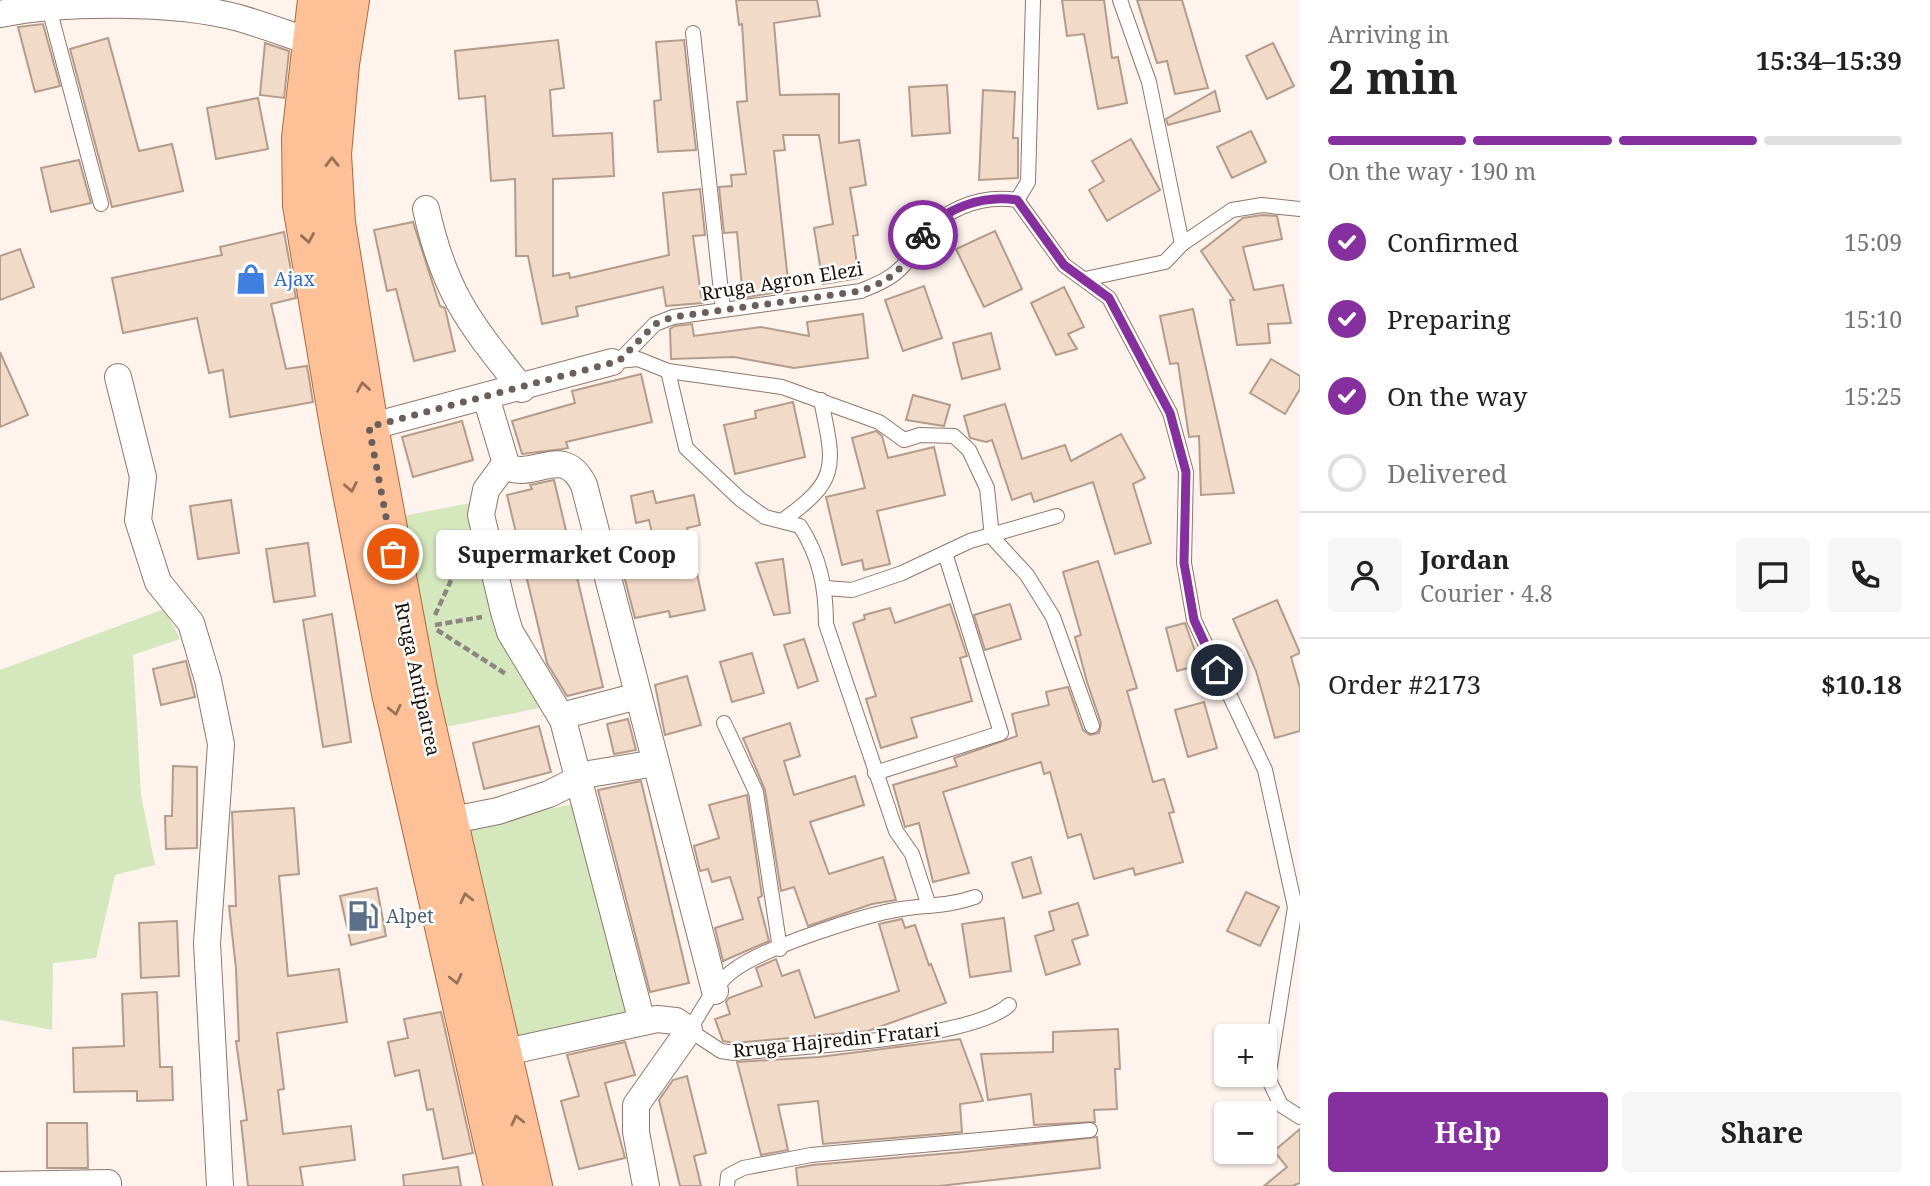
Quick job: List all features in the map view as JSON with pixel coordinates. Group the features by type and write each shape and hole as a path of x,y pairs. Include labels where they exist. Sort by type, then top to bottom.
{"main road":[{"name":"Rruga Antipatrea","path":"317,0 301,138 302,205 340,431 391,693 503,1186"},
{"name":"Rruga Antipatrea","path":"351,0 340,64 331,154 336,223 369,427 418,689 533,1186"}],"street":[{"path":"24,8 84,4 185,9 237,17 311,42"},
{"path":"426,209 439,262 452,294 469,322 522,388"},
{"path":"369,427 616,361"},
{"path":"118,377 143,477 138,520 159,582 191,623 208,680 221,744 214,811 207,943 220,1186"},
{"path":"486,397 505,464 516,470 558,464 569,467 578,474 715,991"},
{"path":"505,464 486,490 481,515 504,612 514,639 561,716 642,1022"},
{"path":"561,716 638,696"},
{"path":"448,821 498,811 549,794 578,778 656,763"},
{"name":"Rruga Hajredin Fratari","path":"502,1053 666,1018 689,1030"},
{"path":"646,1186 635,1125 636,1105 641,1094 689,1030"},
{"path":"0,1185 108,1183 108,1186"}],"lane":[{"path":"1033,0 1028,182 1017,200 1064,265 1109,298 1170,413 1186,472 1184,563 1194,620 1265,770 1295,907 1268,1077 1281,1105 1300,1117"},
{"path":"1119,0 1149,82 1182,244"},
{"path":"24,8 101,204"},
{"path":"693,33 723,310"},
{"name":"Rruga Agron Elezi","path":"616,361 655,324 673,317 861,291 885,281 904,265 929,227 965,205 993,197 1017,200"},
{"path":"1084,279 1165,262 1182,244 1232,210 1262,205 1300,209"},
{"path":"616,361 638,359 668,371 782,387 879,422 904,440 920,435 954,436 969,450 986,488 992,537 1027,575 1053,617 1092,726"},
{"path":"668,371 687,448 740,499 765,517 800,526 811,543 826,589 826,624 896,831 912,854 929,906"},
{"path":"783,520 809,501 821,488 829,472 831,452 821,400"},
{"path":"826,589 852,590 970,541 992,537 1057,516"},
{"path":"875,773 1001,733 945,553"},
{"path":"724,723 756,792 780,949"},
{"path":"689,1030 733,970 780,949 877,915 955,904 975,897"},
{"name":"Rruga Hajredin Fratari","path":"689,1030 721,1051 734,1053 917,1035 978,1023 1001,1013 1009,1005"},
{"path":"727,1186 728,1176 743,1168 811,1155 1090,1130"}],"path":[{"path":"430,626 481,515"},
{"path":"430,626 504,612"},
{"path":"430,626 511,677"}],"green space":[{"path":"476,502 550,706 436,729 392,518"},
{"path":"164,609 180,639 133,655 141,795 155,865 115,875 96,958 53,963 52,1030 0,1020 0,670"},
{"path":"578,803 635,1017 511,1043 463,827"}],"building":[{"path":"736,0 817,0 820,16 774,23 780,95 839,94 839,143 859,140 866,185 850,188 858,235 853,236 859,278 823,284 814,228 833,224 819,135 783,135 785,150 774,151 789,290 743,298 737,232 724,233 719,187 732,186 731,175 746,174 737,102 747,101 742,24 739,25"},
{"path":"1062,0 1104,0 1112,58 1118,57 1127,103 1098,109 1084,34 1067,36"},
{"path":"1137,0 1182,0 1208,88 1175,94 1167,61 1157,63"},
{"path":"43,24 60,86 35,92 18,27"},
{"path":"108,38 139,151 172,144 183,191 112,207 70,49"},
{"path":"558,40 564,88 550,90 553,136 612,133 614,176 553,179 553,276 569,273 570,278 669,255 663,193 700,189 705,235 693,236 702,303 666,306 663,287 576,307 578,316 542,324 528,256 516,256 515,179 491,181 485,96 459,99 455,51"},
{"path":"684,40 696,150 658,152 654,101 661,100 656,42"},
{"path":"265,43 289,51 284,98 260,95"},
{"path":"1273,43 1294,86 1267,99 1246,56"},
{"path":"947,85 950,133 912,136 909,87"},
{"path":"983,90 1015,92 1013,138 1018,138 1018,178 979,180"},
{"path":"1215,91 1220,111 1168,125 1166,119"},
{"path":"258,98 268,149 216,159 207,108"},
{"path":"1251,131 1266,162 1232,178 1217,147"},
{"path":"1131,139 1160,190 1107,221 1089,190 1104,181 1092,161"},
{"path":"79,160 91,203 51,212 41,168"},
{"path":"1277,216 1282,239 1243,247 1254,290 1283,285 1291,323 1268,324 1270,343 1237,345 1230,300 1234,300 1201,251 1243,218"},
{"path":"413,222 440,306 445,308 455,351 414,361 396,289 387,291 374,230"},
{"path":"995,231 1022,289 984,307 956,249"},
{"path":"284,232 296,298 271,304 286,369 307,366 313,402 230,417 223,370 209,373 197,318 123,333 112,278 222,255 220,247"},
{"path":"20,249 34,287 0,300 0,256"},
{"path":"924,286 942,338 903,351 885,300"},
{"path":"1064,287 1084,327 1068,334 1077,349 1056,355 1031,303"},
{"path":"1193,309 1234,493 1201,495 1199,436 1189,437 1178,363 1170,364 1160,316"},
{"path":"863,314 868,358 794,368 734,357 671,359 670,329 675,326 692,324 694,336 761,327 809,336 807,322"},
{"path":"991,333 1000,369 962,379 953,343"},
{"path":"0,352 28,415 0,427"},
{"path":"1271,359 1300,376 1300,389 1285,414 1250,393"},
{"path":"641,374 652,422 566,442 568,448 522,454 512,421 575,403 572,391"},
{"path":"913,395 950,405 944,426 906,420"},
{"path":"793,402 805,457 735,474 724,425 756,418 755,411"},
{"path":"1005,404 1022,459 1065,445 1071,461 1121,434 1145,478 1133,484 1151,543 1115,554 1093,482 1034,502 1031,493 1012,500 992,440 986,442 970,438 964,416"},
{"path":"462,421 473,460 413,477 402,437"},
{"path":"876,431 882,436 888,458 934,447 945,495 877,511 890,564 864,570 862,560 842,565 826,497 865,488 852,438"},
{"path":"554,480 603,687 567,696 547,663 507,495 532,489 530,485"},
{"path":"653,491 656,503 694,495 700,525 687,528 705,610 670,617 669,611 635,618 624,576 660,569 649,520 636,523 631,496"},
{"path":"231,500 239,553 198,559 190,506"},
{"path":"308,543 315,596 274,602 266,549"},
{"path":"783,559 790,613 774,615 756,563"},
{"path":"1098,561 1137,688 1127,691 1153,782 1164,779 1174,812 1169,813 1183,862 1135,875 1133,868 1094,879 1081,834 1068,838 1050,772 1044,774 1041,762 943,792 969,873 933,882 919,823 905,827 893,785 957,766 954,758 1017,736 1012,714 1049,705 1046,692 1068,687 1083,730 1090,735 1099,733 1101,723 1075,637 1081,635 1063,572"},
{"path":"1277,600 1300,653 1291,657 1300,688 1300,731 1275,738 1256,671 1233,619"},
{"path":"950,604 967,656 960,658 972,701 911,718 917,737 881,748 866,699 876,696 853,623 865,619 864,615 890,608 895,623"},
{"path":"1010,604 1021,639 985,650 974,615"},
{"path":"332,614 351,742 323,747 303,620"},
{"path":"1185,623 1200,665 1177,671 1166,628"},
{"path":"804,639 818,681 798,688 784,645"},
{"path":"752,653 764,693 732,702 720,662"},
{"path":"186,661 195,697 161,705 153,669"},
{"path":"687,676 701,725 665,735 655,685"},
{"path":"1204,702 1217,748 1188,757 1175,710"},
{"path":"628,719 636,750 614,754 607,724"},
{"path":"790,723 800,756 784,761 794,795 855,776 864,805 810,822 829,874 883,857 896,900 872,904 808,926 794,887 781,891 765,790 743,738"},
{"path":"539,726 551,772 484,789 473,743"},
{"path":"173,766 197,767 197,848 166,849 165,816 172,816"},
{"path":"641,781 689,983 650,992 598,790"},
{"path":"747,795 762,896 758,898 769,941 723,961 715,928 743,919 730,877 712,882 708,869 700,871 694,846 719,838 709,805"},
{"path":"294,808 299,874 279,876 288,976 339,969 347,1022 277,1033 284,1089 278,1090 283,1134 351,1126 355,1160 300,1167 303,1186 248,1186 241,1121 247,1120 236,1041 239,1041 236,969 229,906 236,906 232,812"},
{"path":"1031,857 1041,893 1023,898 1012,863"},
{"name":"Alpet","path":"377,888 386,936 351,945 340,896"},
{"path":"1246,892 1279,907 1260,946 1227,931"},
{"path":"1078,903 1088,935 1072,940 1080,964 1046,975 1035,936 1054,930 1049,912"},
{"path":"1004,918 1011,971 970,977 962,924"},
{"path":"902,919 905,928 915,925 946,1003 868,1031 734,1043 723,1041 715,1019 730,1014 726,1002 729,998 762,986 756,968 776,959 782,976 799,970 815,1018 899,991 879,924"},
{"path":"177,921 179,976 141,978 139,923"},
{"path":"157,992 160,1067 172,1067 173,1100 137,1101 137,1091 74,1092 73,1048 124,1046 122,994"},
{"path":"441,1012 473,1153 443,1159 433,1109 427,1110 419,1070 395,1076 388,1042 408,1038 404,1019"},
{"path":"1118,1029 1120,1069 1115,1069 1117,1109 1094,1110 1095,1122 1034,1125 1031,1094 988,1100 981,1054 1053,1052 1053,1032"},
{"path":"960,1039 983,1101 960,1104 962,1132 823,1144 818,1101 778,1105 788,1150 761,1155 737,1062 819,1057"},
{"path":"625,1042 635,1075 605,1083 625,1158 579,1169 561,1101 579,1096 567,1055"},
{"path":"687,1076 706,1153 694,1156 701,1186 680,1186 659,1100 673,1080"},
{"path":"47,1123 87,1123 88,1168 47,1168"},
{"path":"1300,1129 1300,1183 1292,1186 1264,1186 1287,1167 1277,1155 1277,1148"},
{"path":"1097,1137 1100,1168 939,1186 798,1186 796,1168 812,1165"},
{"path":"458,1167 461,1186 404,1186 403,1175"}],"way so far":[{"path":"393,554 369,427 619,361 634,342 655,324 673,317 861,291 885,281 904,265 914,245 923,235"}],"place":[{"name":"Ajax","path":"251,279"},
{"name":"Supermarket Coop","path":"393,554"},
{"name":"Alpet","path":"363,916"}],"route":[{"path":"923,235 929,227 965,205 993,197 1017,200 1064,265 1109,298 1170,413 1186,472 1184,563 1194,620 1217,670"}]}
